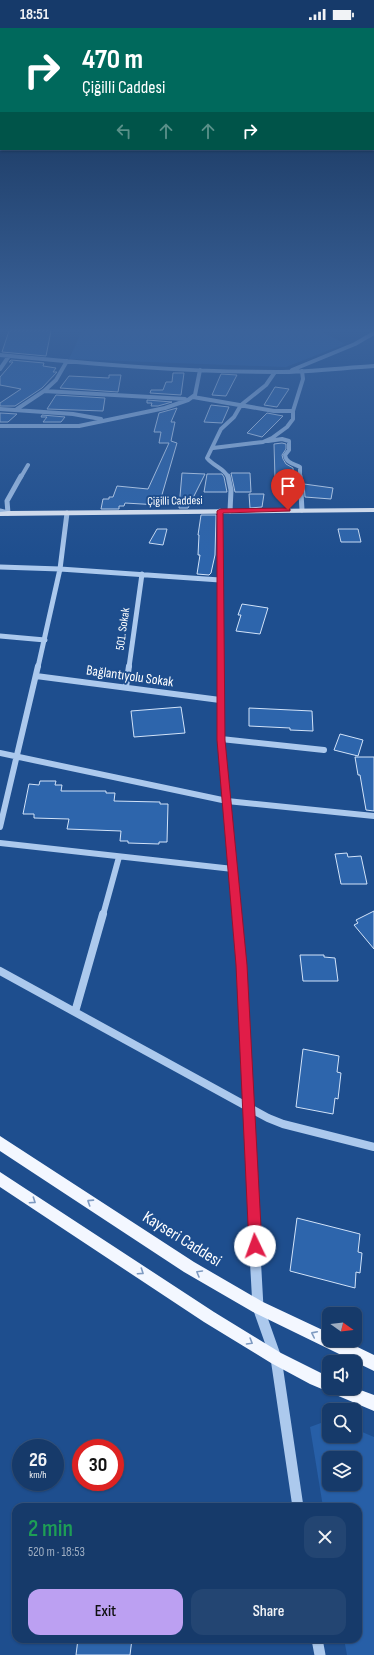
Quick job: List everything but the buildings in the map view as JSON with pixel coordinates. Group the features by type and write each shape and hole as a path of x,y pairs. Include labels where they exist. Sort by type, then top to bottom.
{"main road":[{"name":"Çiğilli Caddesi","path":"0,514 374,510"},
{"name":"Kayseri Caddesi","path":"0,1144 188,1267 258,1307 374,1363"},
{"path":"0,1179 209,1317 276,1358 322,1382"},
{"path":"354,1395 374,1403"}],"street":[{"path":"0,426 72,428 169,407"},
{"path":"230,511 230,483 226,472 210,464 207,458 221,429 234,417 240,407"},
{"path":"251,407 276,412 293,411"},
{"path":"267,441 290,423 293,419 294,407"},
{"path":"0,408 73,414 106,420"},
{"path":"213,448 267,441 289,441 289,450 285,455 285,458 287,461 300,467 301,469 300,488 302,510"},
{"path":"0,511 8,513 7,501 28,465"},
{"path":"220,511 221,740 241,965 258,1307 276,1358 297,1503"},
{"path":"0,827 45,640 60,569 67,513"},
{"path":"0,567 60,569 220,580"},
{"name":"501. Sokak","path":"126,687 142,574"},
{"path":"0,636 45,640"},
{"name":"Bağlantıyolu Sokak","path":"36,676 220,700"},
{"path":"221,740 324,750"},
{"path":"0,753 227,801 374,816"},
{"path":"0,843 233,869"},
{"path":"75,1012 119,857"},
{"path":"0,971 268,1118 283,1124 374,1147"},
{"path":"318,1643 320,1655"}],"shaded area":[{"path":"322,1423 322,1443 362,1443 362,1432 374,1437 374,1655 347,1655 345,1643 362,1643 362,1503 322,1503 310,1427"}],"route":[{"path":"255,1246 241,965 221,740 220,511 288,510"}]}
